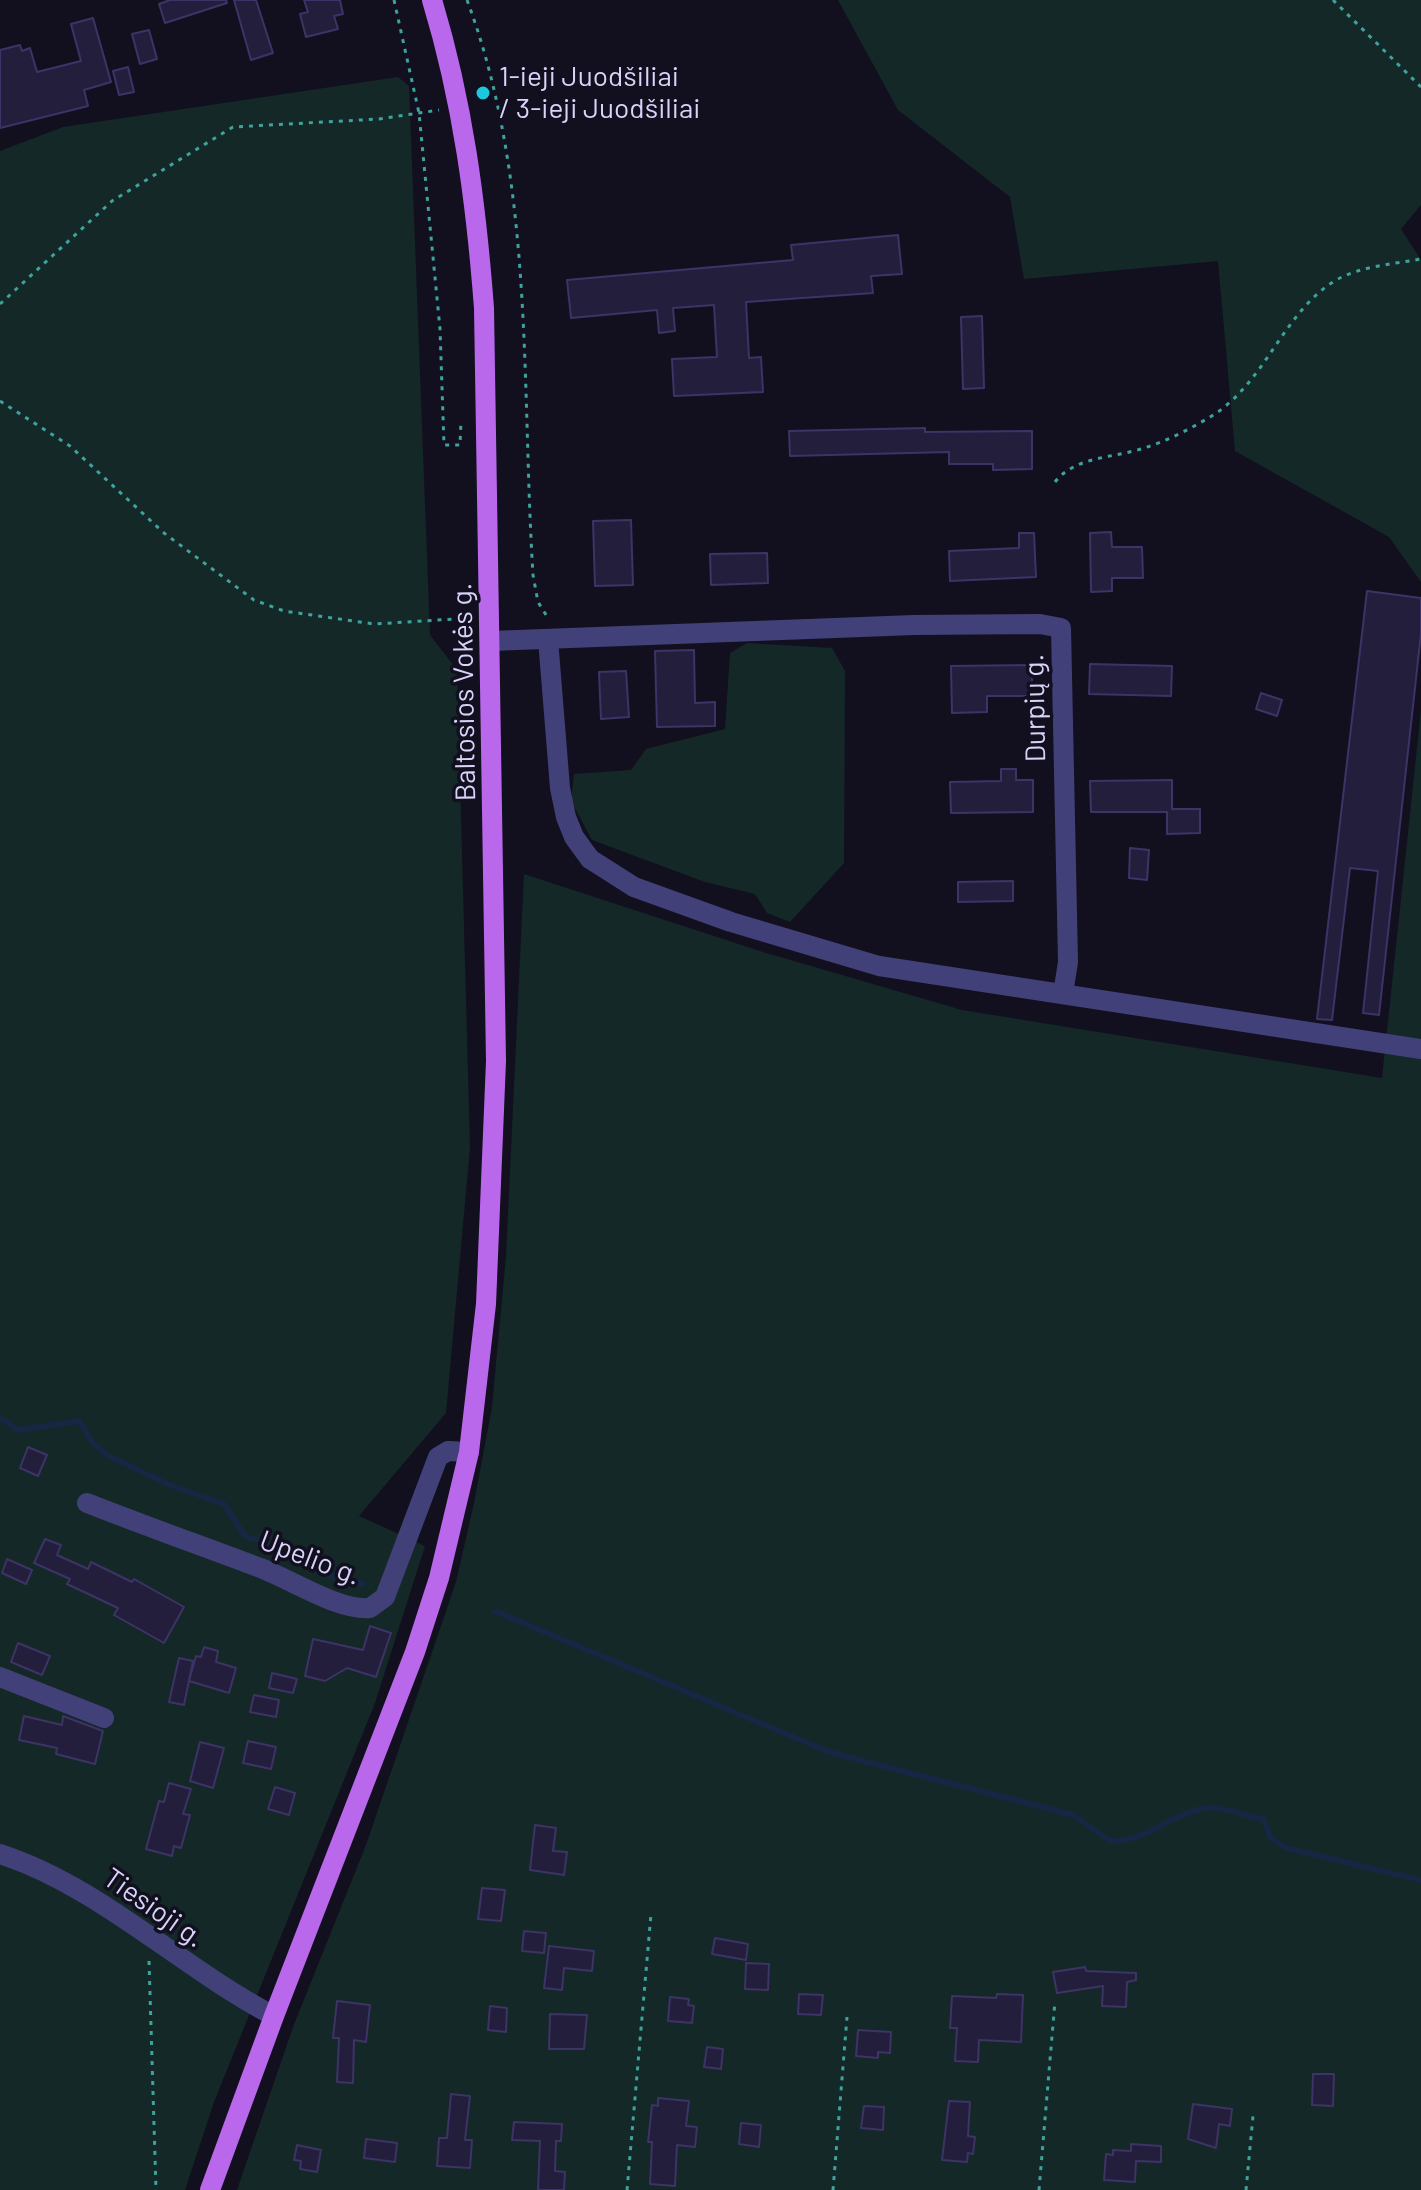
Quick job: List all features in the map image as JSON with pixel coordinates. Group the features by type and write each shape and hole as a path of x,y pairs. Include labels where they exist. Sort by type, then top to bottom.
{"main road":[{"name":"Baltosios Vokės g.","path":"210,2190 415,1652 442,1565 469,1452 478,1387 491,1229 496,1061 484,308 475,198 461,107 432,0"}],"street":[{"name":"Durpių g.","path":"491,641 914,625 1040,624 1061,628 1068,962 1063,994"},
{"path":"553,639 560,788 566,817 574,837 590,859 610,875 731,922 879,966 1421,1049"},
{"name":"Upelio g.","path":"87,1503 201,1549 255,1566 344,1604 370,1608 385,1597 438,1457 448,1451 469,1452"},
{"path":"0,1677 104,1718"},
{"name":"Tiesioji g.","path":"0,1854 79,1890 200,1974 274,2016"}],"path":[{"path":"394,0 419,113 440,329 444,445 460,445 461,421"},
{"path":"467,0 500,119 513,193 533,575 538,602 553,639"},
{"path":"1333,0 1421,87"},
{"path":"0,304 112,201 233,127 379,119 461,107"},
{"path":"1055,482 1070,468 1142,449 1214,415 1254,376 1310,299 1340,278 1366,269 1421,259"},
{"path":"0,401 70,446 164,533 254,600 284,611 374,624 491,618"},
{"path":"627,2190 651,1914"},
{"path":"149,1937 156,2190"},
{"path":"1039,2190 1055,2001"},
{"path":"833,2190 847,2017"},
{"path":"1246,2190 1253,2116"}],"green space":[{"path":"838,0 1421,0 1421,205 1401,229 1421,260 1421,582 1389,537 1235,451 1218,261 1024,279 1010,197 898,110"},
{"path":"398,77 409,86 430,635 457,670 470,1147 446,1413 359,1516 425,1546 375,1703 214,2102 185,2190 0,2190 0,151 63,127"},
{"path":"747,643 832,648 845,671 844,863 790,922 767,913 755,894 705,882 592,840 571,801 574,774 631,770 646,749 725,729 730,653"},
{"path":"1421,710 1421,2190 237,2190 293,2027 366,1845 456,1582 474,1503 492,1407 506,1256 524,874 763,952 962,1010 1382,1078"}],"building":[{"path":"170,0 226,0 227,3 165,23 159,4"},
{"path":"234,0 256,0 273,53 251,60"},
{"path":"304,0 340,0 343,14 334,16 338,29 306,37 300,14 308,12"},
{"path":"93,18 111,82 84,90 88,106 0,128 0,50 20,45 22,51 30,48 37,72 81,61 71,24"},
{"path":"149,30 157,59 140,64 132,34"},
{"path":"128,67 134,92 119,95 113,71"},
{"path":"898,235 902,274 871,276 873,293 746,302 749,358 761,357 763,392 674,396 672,359 717,357 714,305 673,308 675,331 659,333 657,310 571,318 567,280 793,260 791,245"},
{"path":"982,316 984,388 963,389 961,317"},
{"path":"925,428 925,432 1032,431 1032,469 993,470 993,464 949,464 949,452 790,456 789,431"},
{"path":"631,520 633,585 595,586 593,521"},
{"path":"1111,532 1112,547 1142,547 1143,578 1112,578 1112,591 1091,592 1090,533"},
{"path":"1019,533 1034,533 1036,577 950,581 949,551 1019,548"},
{"path":"767,553 768,583 711,585 710,554"},
{"path":"1367,591 1421,598 1421,633 1379,1015 1363,1013 1378,871 1350,868 1332,1020 1317,1019"},
{"path":"694,650 695,703 715,702 715,726 657,727 655,651"},
{"path":"1090,664 1172,666 1171,696 1089,694"},
{"path":"1032,665 1032,696 987,696 987,712 952,713 951,666"},
{"path":"626,671 629,717 601,719 599,672"},
{"path":"1261,693 1282,700 1277,716 1256,709"},
{"path":"1001,769 1016,769 1016,780 1033,780 1033,812 951,813 950,782 1001,781"},
{"path":"1172,780 1172,809 1200,809 1200,833 1167,834 1167,812 1091,812 1090,781"},
{"path":"1130,848 1149,850 1147,880 1129,878"},
{"path":"1013,881 1013,901 958,902 958,882"},
{"path":"28,1447 47,1455 38,1476 20,1468"},
{"path":"45,1539 61,1545 57,1555 88,1569 91,1562 132,1582 134,1579 184,1607 164,1643 114,1615 118,1608 67,1584 70,1579 34,1563"},
{"path":"7,1559 32,1570 26,1584 2,1573"},
{"path":"370,1626 391,1633 376,1677 347,1668 325,1681 305,1676 313,1639 363,1650"},
{"path":"18,1643 50,1656 42,1675 11,1662"},
{"path":"204,1647 218,1651 216,1662 236,1668 229,1693 189,1681 196,1656 201,1657"},
{"path":"179,1658 193,1661 184,1705 169,1702"},
{"path":"272,1673 297,1679 293,1693 269,1688"},
{"path":"254,1695 279,1700 276,1717 250,1712"},
{"path":"24,1716 62,1725 63,1716 103,1731 95,1764 56,1754 57,1748 19,1740"},
{"path":"248,1741 276,1747 271,1769 243,1763"},
{"path":"200,1742 224,1748 213,1788 190,1781"},
{"path":"169,1783 191,1789 183,1814 190,1815 181,1848 174,1846 172,1856 146,1849 159,1801 164,1802"},
{"path":"275,1787 295,1793 289,1815 268,1809"},
{"path":"535,1825 556,1828 553,1851 567,1852 564,1875 530,1870"},
{"path":"482,1888 505,1890 501,1921 478,1919"},
{"path":"524,1931 546,1933 544,1953 522,1951"},
{"path":"715,1938 748,1944 746,1960 712,1954"},
{"path":"549,1946 594,1951 592,1971 564,1968 562,1990 544,1988"},
{"path":"746,1963 769,1964 768,1990 745,1989"},
{"path":"1085,1967 1086,1971 1136,1973 1136,1980 1127,1982 1126,2007 1102,2006 1103,1986 1057,1993 1053,1972"},
{"path":"799,1994 823,1995 821,2015 798,2014"},
{"path":"997,1994 1023,1995 1021,2042 979,2040 978,2062 955,2061 957,2028 950,2028 952,1996 996,1998"},
{"path":"670,1997 689,1999 688,2005 694,2006 692,2023 668,2021"},
{"path":"337,2001 370,2005 366,2042 354,2040 353,2083 337,2082 339,2038 333,2038"},
{"path":"490,2006 507,2008 506,2032 488,2030"},
{"path":"550,2014 587,2015 584,2049 549,2049"},
{"path":"858,2030 891,2032 890,2053 878,2052 878,2058 856,2056"},
{"path":"707,2047 723,2049 721,2069 704,2067"},
{"path":"1313,2074 1334,2074 1333,2106 1312,2105"},
{"path":"451,2094 470,2096 465,2140 472,2140 470,2168 437,2166 439,2138 447,2138"},
{"path":"658,2098 689,2101 686,2126 697,2127 695,2147 677,2145 675,2186 650,2184 652,2142 648,2142 652,2105 658,2106"},
{"path":"949,2101 970,2102 968,2136 975,2137 973,2154 968,2153 967,2162 942,2160"},
{"path":"1193,2104 1232,2109 1230,2126 1219,2124 1216,2148 1188,2139"},
{"path":"864,2106 884,2107 883,2130 861,2128"},
{"path":"514,2122 562,2124 561,2141 556,2141 555,2171 565,2172 564,2190 538,2190 540,2141 512,2140"},
{"path":"741,2123 761,2125 759,2147 739,2144"},
{"path":"366,2139 397,2143 395,2162 364,2158"},
{"path":"1131,2144 1161,2146 1161,2162 1136,2161 1135,2182 1104,2180 1106,2154 1113,2155 1113,2150 1131,2151"},
{"path":"297,2145 321,2150 317,2172 300,2169 301,2161 294,2160"}],"waterway":[{"path":"0,1418 18,1430 79,1421 93,1443 107,1455 170,1485 224,1504 245,1536 296,1552 316,1571 363,1584"},
{"path":"495,1611 829,1752 1073,1815 1110,1841 1134,1838 1200,1809 1224,1809 1263,1819 1271,1838 1286,1848 1421,1880"}],"place":[{"name":"1-ieji Juodšiliai / 3-ieji Juodšiliai","path":"483,93"}]}
